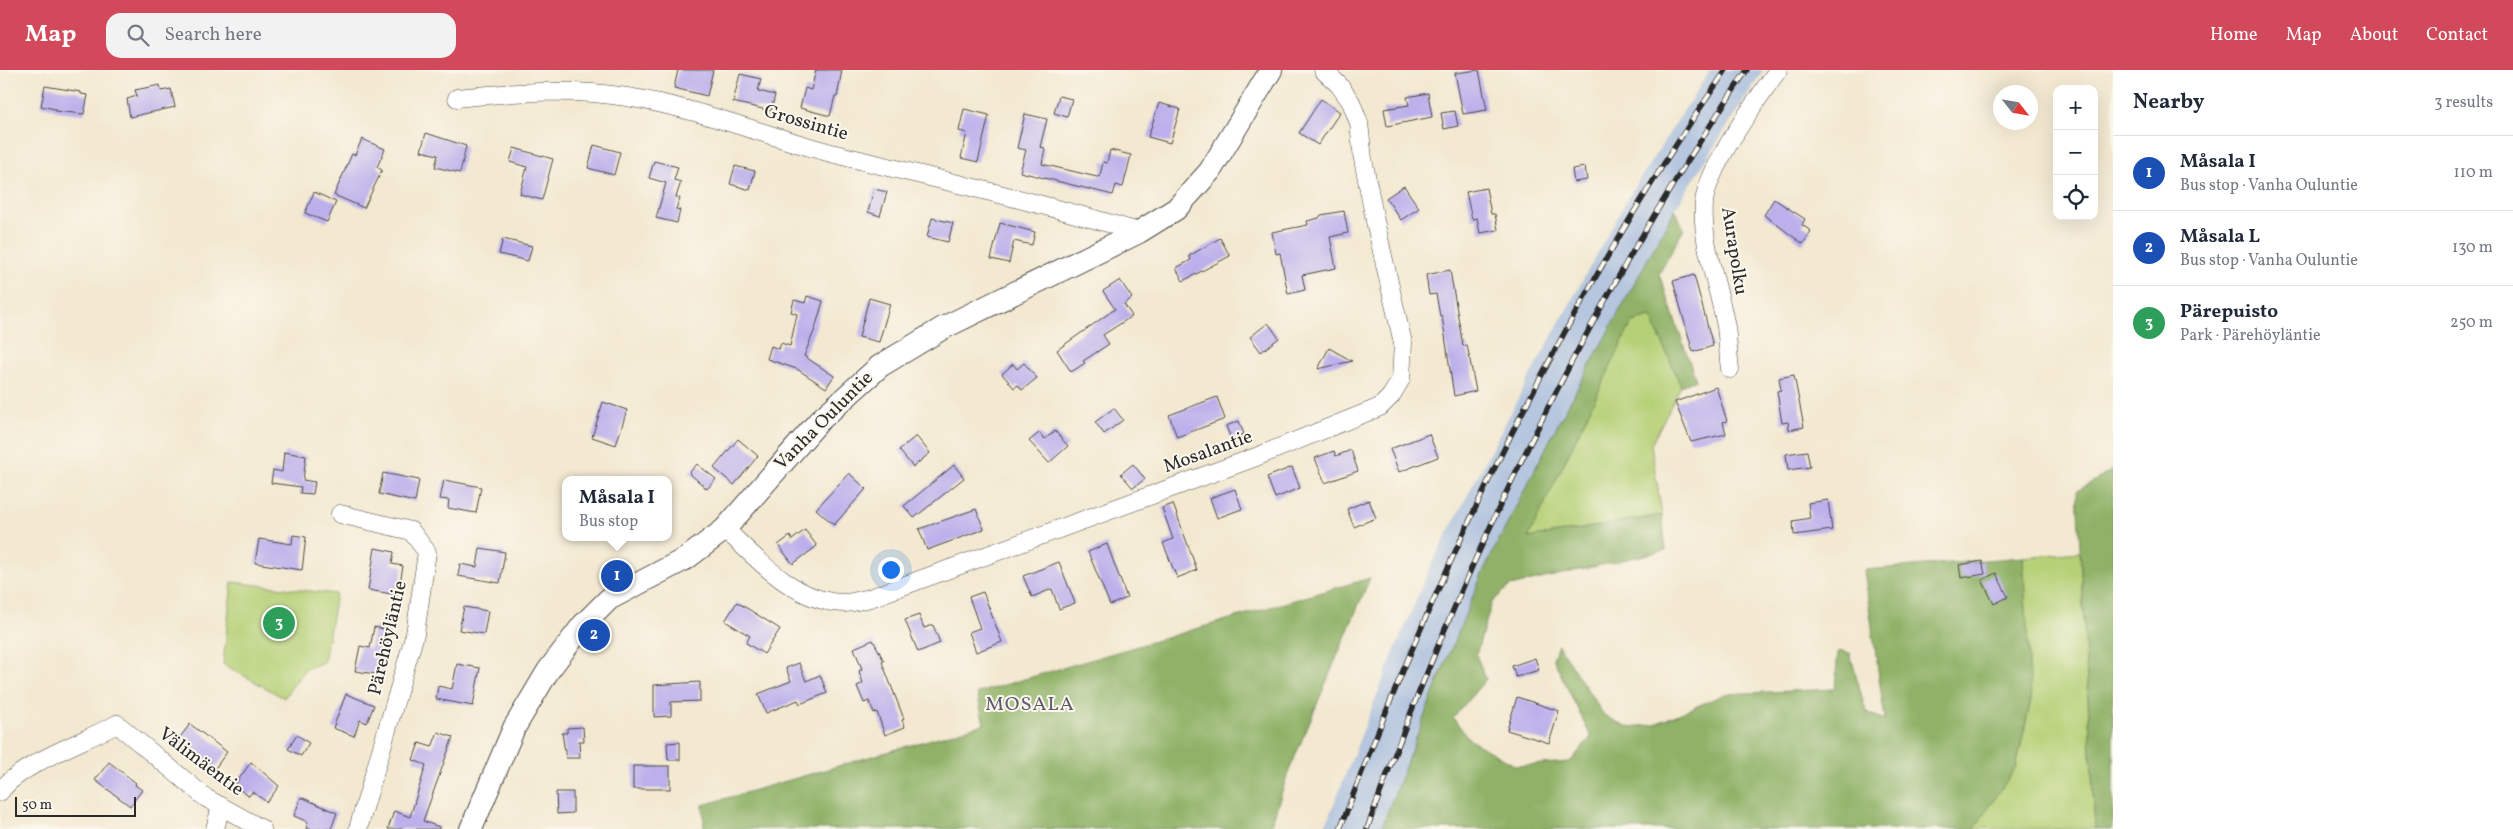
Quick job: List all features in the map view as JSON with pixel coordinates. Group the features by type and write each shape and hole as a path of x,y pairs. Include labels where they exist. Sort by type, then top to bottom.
{"street":[{"name":"Vanha Ouluntie","path":"471,829 514,728 548,671 584,625 609,599 687,558 725,529 819,420 880,366 942,328 1139,232 1176,209 1210,171 1271,70"},
{"name":"Mosalantie","path":"725,529 775,574 809,594 828,601 845,603 870,598 1256,457 1380,407 1391,396 1401,379 1403,343 1375,221 1363,159 1359,123 1351,102 1340,85 1323,70"},
{"name":"Aurapolku","path":"1730,368 1726,328 1704,220 1704,201 1714,172 1756,102 1778,70"},
{"name":"Grossintie","path":"457,98 555,92 628,97 709,117 833,153 1139,232"},
{"name":"Pärehöyläntie","path":"340,514 412,531 427,552 415,634 358,829"},
{"name":"Välimäentie","path":"0,792 20,772 117,724 206,798 262,829"},
{"path":"215,829 221,806"}],"shaded area":[{"path":"1710,70 1763,70 1675,209 1393,796 1381,829 1324,829 1394,652 1431,565 1531,374 1630,194"}],"green space":[{"path":"1675,209 1684,229 1659,274 1696,380 1681,386 1651,317 1632,322 1528,538 1662,515 1666,550 1510,586 1492,602 1476,655 1486,679 1453,718 1470,740 1516,766 1570,762 1591,737 1553,658 1558,645 1604,715 1626,727 1653,725 1725,694 1835,689 1838,651 1850,653 1866,712 1885,720 1864,570 2023,557 2031,699 2016,767 1974,829 1381,829 1440,676 1483,572 1558,424"},
{"path":"1651,317 1681,386 1651,445 1662,515 1528,538 1632,322"},
{"path":"2113,470 2113,829 2095,829 2077,491"},
{"path":"2080,552 2095,829 1974,829 2016,767 2031,700 2023,557"},
{"path":"1370,578 1288,773 1270,829 704,829 703,805 984,724 977,693"},
{"path":"232,582 336,594 324,662 305,669 284,698 223,664"}],"building":[{"path":"678,70 713,70 707,96 674,88"},
{"path":"816,70 842,70 837,97 835,96 830,116 800,108 805,88 811,90"},
{"path":"1479,70 1487,110 1463,114 1455,73"},
{"path":"740,74 761,79 758,91 775,95 771,111 733,102"},
{"path":"160,85 161,91 171,89 175,107 130,117 127,99 137,96 135,90"},
{"path":"45,86 81,92 81,94 88,95 84,114 55,111 55,109 41,106"},
{"path":"1428,93 1432,117 1387,126 1384,109 1409,105 1407,97"},
{"path":"1059,96 1072,99 1067,117 1054,113"},
{"path":"1321,99 1340,112 1318,145 1299,133"},
{"path":"1159,103 1180,109 1170,143 1148,137"},
{"path":"964,109 989,115 978,162 961,158 967,133 959,131"},
{"path":"1455,111 1458,126 1444,129 1441,113"},
{"path":"1025,114 1047,119 1040,147 1045,148 1042,164 1097,177 1100,176 1103,162 1107,163 1110,150 1131,155 1123,187 1116,185 1113,195 1020,172 1026,150 1017,148"},
{"path":"426,133 466,146 460,173 435,167 438,155 421,151"},
{"path":"362,139 385,149 377,167 382,170 364,208 334,195 352,154 355,155"},
{"path":"594,145 620,152 614,175 588,168"},
{"path":"514,148 553,159 542,200 520,194 527,167 510,162"},
{"path":"654,161 678,167 674,180 681,182 676,197 680,198 676,209 680,210 677,223 656,218 666,183 649,178"},
{"path":"735,166 755,171 750,190 730,184"},
{"path":"1585,167 1587,180 1574,182 1572,169"},
{"path":"1404,186 1419,208 1401,220 1386,198"},
{"path":"1486,188 1491,214 1495,214 1498,230 1480,233 1477,218 1472,219 1466,192"},
{"path":"874,189 887,192 880,216 868,212"},
{"path":"314,192 336,202 327,222 305,213"},
{"path":"1774,199 1805,219 1802,225 1811,231 1803,244 1764,215"},
{"path":"1344,211 1348,233 1330,237 1336,268 1302,275 1305,290 1288,294 1280,253 1276,254 1272,232 1308,225 1307,221 1319,218 1321,215"},
{"path":"932,218 953,223 948,242 927,237"},
{"path":"1000,223 1035,232 1032,245 1014,241 1009,263 991,259"},
{"path":"1220,238 1230,256 1183,281 1176,268 1191,260 1189,256"},
{"path":"503,239 532,246 528,261 499,254"},
{"path":"1450,270 1463,346 1467,345 1476,391 1454,396 1442,316 1440,316 1436,294 1429,295 1426,275"},
{"path":"1694,275 1713,346 1693,352 1673,281"},
{"path":"1120,280 1132,298 1124,304 1132,316 1103,335 1109,344 1083,361 1085,363 1071,372 1057,350 1115,309 1103,291"},
{"path":"807,296 823,301 815,329 804,356 834,376 826,388 797,369 767,359 771,346 779,349 781,343 790,346 797,314 791,312 794,300 805,303"},
{"path":"869,298 890,304 879,342 859,337"},
{"path":"1268,323 1279,338 1261,352 1250,337"},
{"path":"1329,348 1352,361 1318,369"},
{"path":"1024,363 1037,378 1022,390 1018,385 1014,388 1002,374 1013,364 1017,369"},
{"path":"1794,375 1804,427 1789,430 1788,422 1782,423 1777,391 1781,390 1779,378"},
{"path":"1716,387 1727,421 1723,422 1726,434 1691,442 1675,402"},
{"path":"1217,397 1225,419 1177,437 1169,415"},
{"path":"603,402 627,410 616,445 592,437"},
{"path":"1114,408 1123,420 1104,434 1095,422"},
{"path":"1239,421 1244,434 1231,439 1226,426"},
{"path":"1055,431 1068,446 1049,463 1029,441 1039,433 1045,439"},
{"path":"1429,434 1438,457 1399,472 1390,449"},
{"path":"916,436 930,453 913,467 899,450"},
{"path":"738,439 758,456 734,485 714,468"},
{"path":"1351,450 1358,471 1325,483 1315,458 1334,451 1336,456"},
{"path":"1807,451 1810,467 1788,470 1786,454"},
{"path":"284,452 306,456 303,480 315,482 313,494 300,493 301,487 271,483 273,470 282,472"},
{"path":"697,464 716,479 707,489 689,473"},
{"path":"1133,464 1145,479 1133,488 1121,474"},
{"path":"954,465 964,478 914,518 904,506"},
{"path":"1292,467 1300,488 1275,498 1267,477"},
{"path":"383,473 419,480 415,502 379,494"},
{"path":"849,473 866,489 834,525 816,509"},
{"path":"444,480 481,487 476,513 448,508 449,500 440,499"},
{"path":"1235,489 1242,509 1217,518 1210,498"},
{"path":"1369,500 1376,518 1354,527 1347,509"},
{"path":"1828,500 1832,530 1794,535 1793,521 1810,518 1808,503"},
{"path":"1173,504 1197,570 1177,578 1163,543 1173,539 1162,508"},
{"path":"976,509 984,529 927,550 919,529"},
{"path":"805,530 817,546 793,564 778,545 790,536 792,540"},
{"path":"293,535 306,537 302,570 255,563 259,539 292,544"},
{"path":"1107,544 1127,598 1110,605 1088,552"},
{"path":"375,548 394,552 392,564 403,566 398,595 368,590"},
{"path":"480,548 505,552 500,583 458,576 460,564 477,567"},
{"path":"1982,561 1985,574 1961,578 1959,565"},
{"path":"1059,562 1075,603 1059,609 1052,589 1032,597 1023,576"},
{"path":"1996,573 2008,597 1994,604 1982,580"},
{"path":"983,592 1002,642 976,652 969,632 980,628 969,597"},
{"path":"737,602 780,629 764,654 746,643 750,636 725,621"},
{"path":"464,607 488,611 484,634 459,630"},
{"path":"919,615 924,628 933,625 940,643 918,652 905,620"},
{"path":"374,627 390,630 382,675 355,671 360,646 370,648"},
{"path":"873,640 884,661 882,662 904,719 902,720 905,727 885,735 877,712 874,713 869,701 864,703 857,686 863,683 859,671 862,669 854,648"},
{"path":"1535,658 1539,670 1516,677 1512,666"},
{"path":"799,663 806,681 820,675 827,693 800,704 798,700 766,713 758,694 791,681 786,668"},
{"path":"457,664 480,668 473,706 436,699 438,686 452,689"},
{"path":"700,682 700,701 671,702 671,716 654,717 654,685"},
{"path":"346,694 374,705 367,723 360,720 354,736 333,728"},
{"path":"1517,697 1559,711 1549,743 1507,730"},
{"path":"190,724 227,752 213,771 175,744"},
{"path":"583,727 584,741 579,741 580,758 566,758 562,733 567,733 567,728"},
{"path":"438,732 453,737 423,821 439,827 439,829 388,829 394,811 410,817 426,765 413,760 419,743 432,747"},
{"path":"297,735 309,743 301,756 288,749"},
{"path":"680,742 680,760 668,760 667,743"},
{"path":"109,762 142,790 130,806 95,780"},
{"path":"251,762 279,786 267,802 252,792 249,796 234,786"},
{"path":"633,766 670,766 670,789 633,789"},
{"path":"556,792 573,792 573,813 557,814"},
{"path":"301,797 337,813 331,829 306,829 308,822 294,816"}],"railway":[{"path":"1340,829 1420,631 1464,533 1510,438 1559,343 1611,250 1667,159 1726,70"},
{"path":"1367,829 1404,729 1444,630 1487,533 1533,437 1582,343 1634,250 1689,159 1747,70"}],"place":[{"name":"Måsala I","path":"617,576"},
{"name":"Pärepuisto","path":"279,623"},
{"name":"Måsala L","path":"594,635"}],"district":[{"name":"MOSALA","path":"1030,705"}]}
